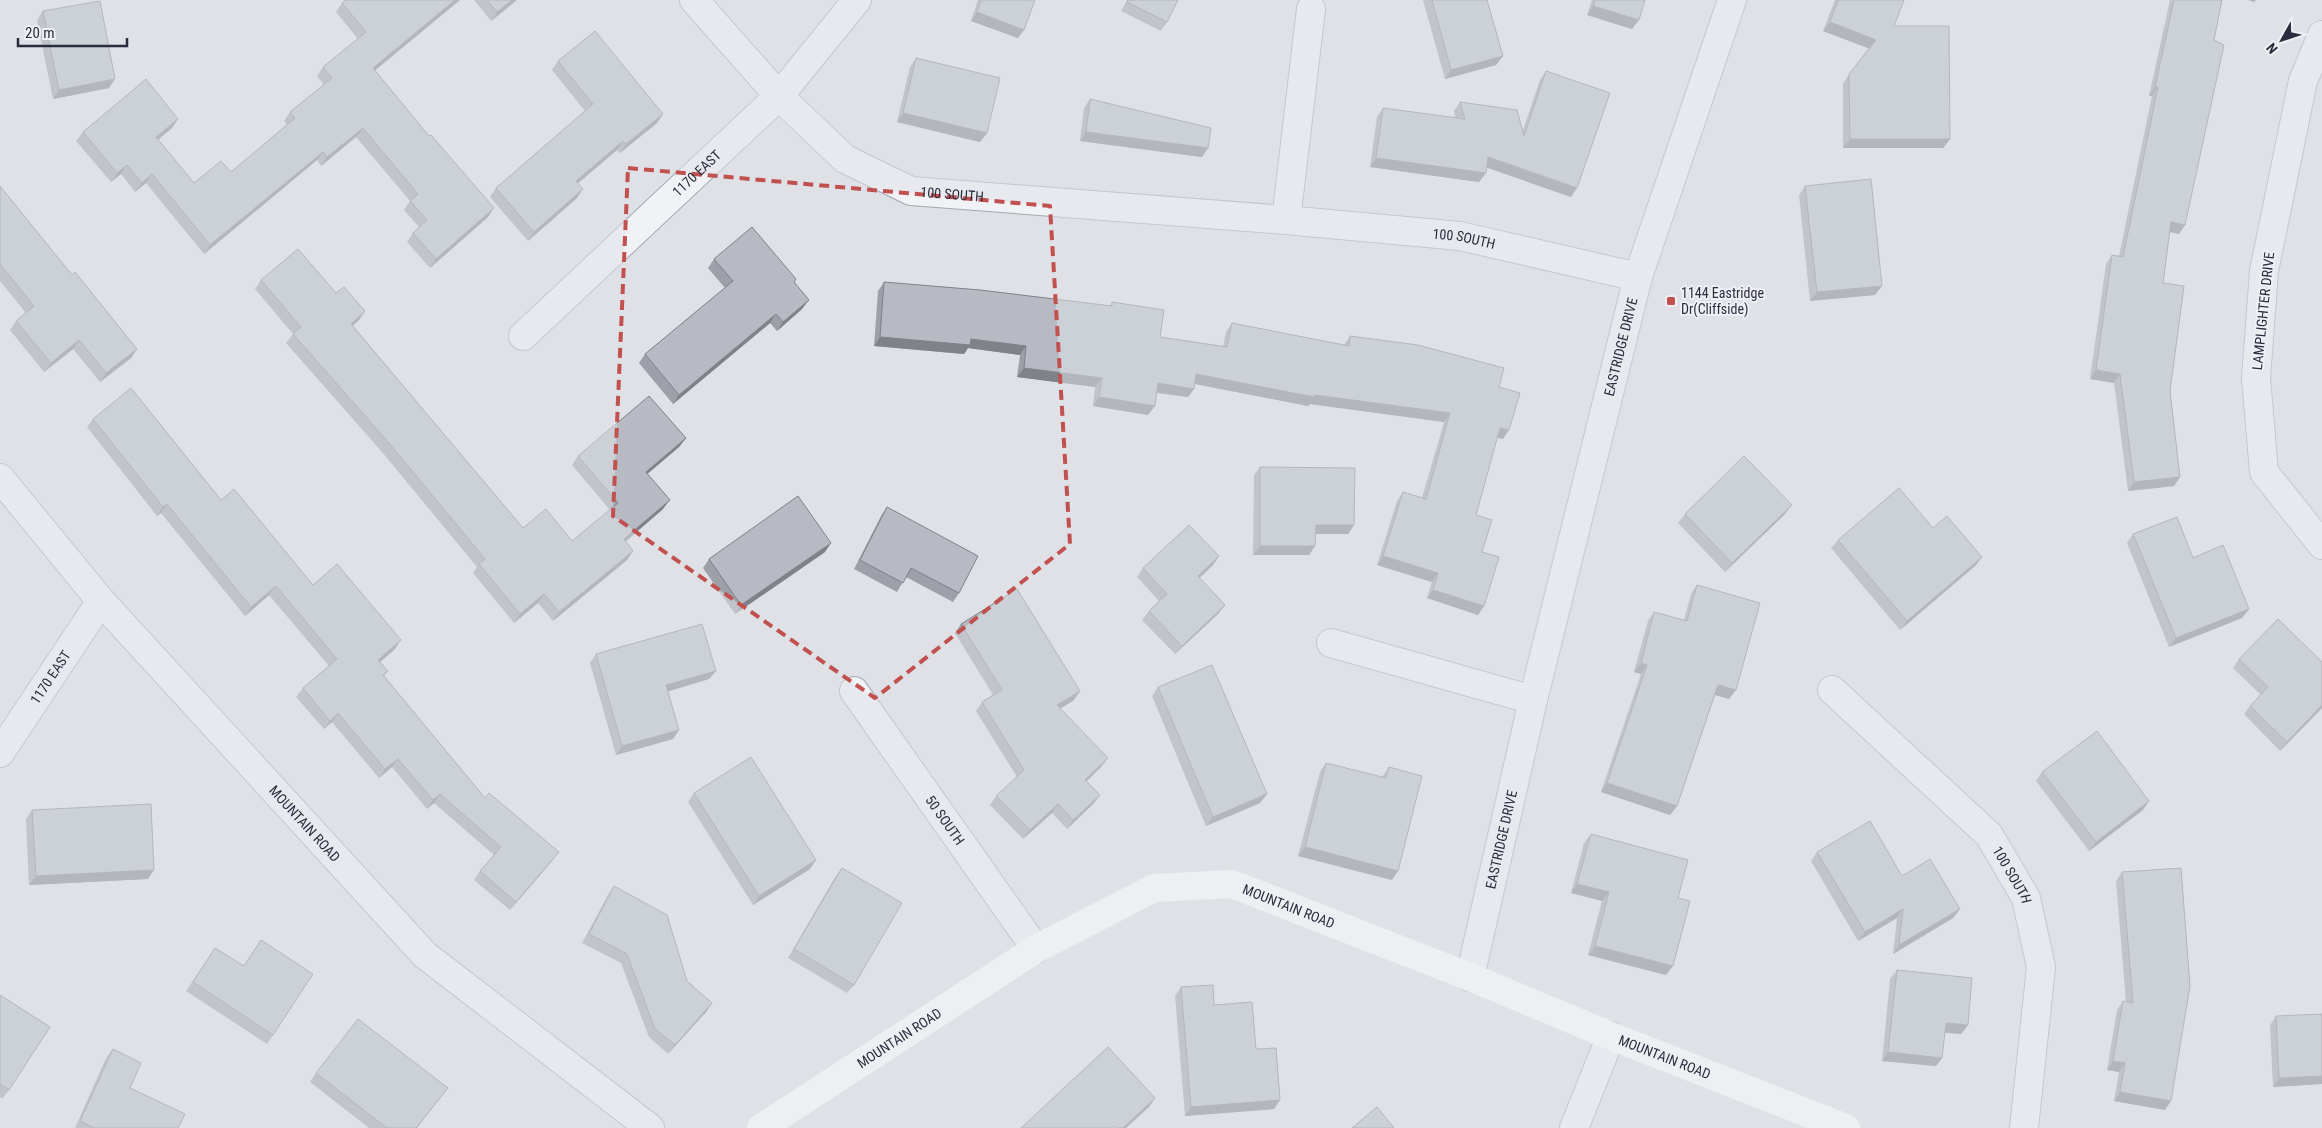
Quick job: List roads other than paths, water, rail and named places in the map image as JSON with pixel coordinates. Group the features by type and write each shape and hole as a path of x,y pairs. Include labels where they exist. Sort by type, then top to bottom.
{"street":[{"name":"100 SOUTH","path":"694,0 779,96 845,159 911,191 1286,220 1460,236 1638,277"},
{"name":"1170 EAST","path":"523,336 779,96 857,0"},
{"name":"EASTRIDGE DRIVE","path":"1470,977 1533,700 1638,277 1732,0"},
{"path":"1286,220 1312,9"},
{"name":"LAMPLIGHTER DRIVE","path":"2322,35 2303,81 2264,271 2256,378 2264,472 2322,545"},
{"name":"MOUNTAIN ROAD","path":"0,478 101,601 425,955 650,1128"},
{"name":"1170 EAST","path":"0,753 101,601"},
{"path":"1331,643 1533,700"},
{"name":"100 SOUTH","path":"1832,690 1989,834 2026,898 2041,967 2024,1128"},
{"name":"50 SOUTH","path":"854,692 1036,949"},
{"name":"MOUNTAIN ROAD","path":"761,1128 1036,949 1154,888 1232,884 1846,1128"},
{"path":"1574,1128 1611,1036"}],"place":[{"name":"1144 Eastridge Dr(Cliffside)","path":"1671,301"}]}
